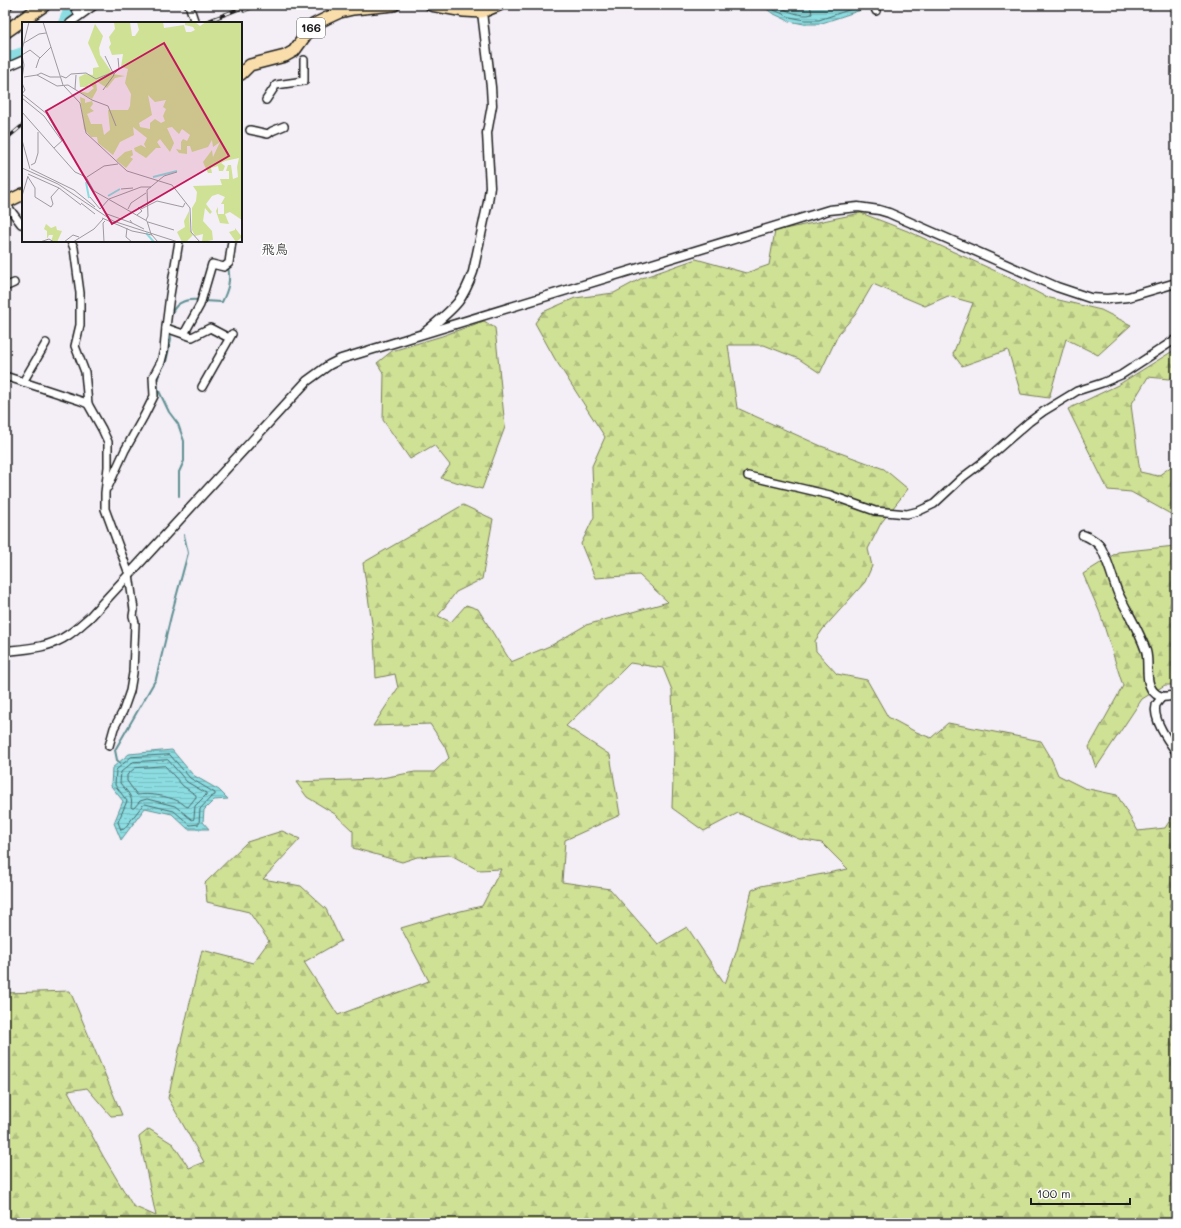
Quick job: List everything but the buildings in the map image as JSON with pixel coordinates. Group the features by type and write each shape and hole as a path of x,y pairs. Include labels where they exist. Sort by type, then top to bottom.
{"highway":[{"path":"5,27 37,5"},
{"path":"5,32 44,5"},
{"name":"166","path":"242,73 250,65 285,56 294,51 313,26 340,12 353,9 394,5"},
{"path":"431,5 464,11 482,12 499,5"},
{"path":"5,203 22,194"}],"street":[{"path":"5,8 9,5"},
{"path":"28,22 53,5"},
{"path":"74,5 80,15"},
{"path":"71,22 95,5"},
{"path":"189,5 195,22"},
{"path":"424,334 457,304 470,281 488,202 490,175 487,133 492,105 482,12"},
{"path":"5,37 22,26"},
{"path":"5,68 22,60"},
{"path":"266,100 276,85 304,81 304,60"},
{"path":"250,130 268,134 284,126"},
{"path":"5,651 32,648 56,642 68,635 90,617 307,381 329,365 341,359 829,210 858,206 890,213 1057,287 1090,298 1107,299 1128,297 1176,283"},
{"path":"5,209 9,208 22,224"},
{"path":"71,242 74,248 80,293 80,325 75,346 85,372 88,404 108,442 105,509 129,574 135,623 133,673 130,691 123,711 114,728 109,746"},
{"path":"105,493 125,450 154,396 154,377 165,350 169,329 170,295 180,242"},
{"path":"184,334 200,305 212,264 227,265 232,242"},
{"path":"5,287 14,283"},
{"path":"169,329 192,337 210,328 231,336 202,387"},
{"path":"748,476 830,495 875,511 907,514 919,511 934,504 963,477 983,462 1029,422 1050,407 1077,391 1102,383 1120,375 1176,339"},
{"path":"23,382 46,343"},
{"path":"5,376 88,404"},
{"path":"1083,535 1090,538 1099,546 1118,592 1134,622 1146,650 1148,680 1153,691 1162,697 1176,695"},
{"path":"1162,697 1156,705 1156,715 1161,728 1176,752"}],"green space":[{"path":"861,213 910,232 1002,274 1046,297 1101,310 1131,325 1098,355 1066,339 1049,398 1021,394 1008,350 962,366 953,354 973,303 948,296 925,306 873,284 855,315 839,333 820,373 799,359 764,345 728,345 737,408 821,446 884,469 908,489 881,523 868,549 872,566 865,582 823,629 815,641 816,651 837,674 867,680 888,717 931,738 948,723 1041,741 1050,756 1058,775 1084,788 1117,795 1138,831 1165,828 1176,811 1176,1223 5,1223 5,993 70,991 122,1115 111,1116 87,1088 68,1091 103,1156 133,1206 156,1216 139,1137 149,1129 173,1144 189,1168 204,1162 168,1098 202,950 253,963 269,941 249,912 207,902 205,883 247,842 282,831 300,839 263,879 301,886 326,909 341,941 304,962 338,1015 429,981 401,928 482,906 501,869 478,870 451,855 417,857 402,862 353,848 353,831 335,814 307,797 296,782 376,779 415,772 434,772 449,758 445,747 430,724 373,726 398,688 395,674 376,678 374,637 363,563 463,505 493,519 482,579 456,592 438,616 451,622 466,605 478,609 511,662 552,645 586,625 668,602 639,575 595,578 581,544 594,517 592,466 605,437 555,359 535,323 543,312 575,298 614,293 642,278 696,259 746,273 769,265 775,231","holes":["630,663 663,668 672,690 674,750 672,808 704,831 738,813 799,839 822,843 848,869 761,886 752,890 737,950 725,984 687,927 658,944 610,889 562,882 565,840 620,815 610,755 566,726"]},
{"path":"484,321 495,328 505,427 482,489 441,478 450,465 434,445 410,459 383,420 384,374 377,363 392,351 442,336"},
{"path":"1176,349 1176,374 1169,379 1148,377 1131,405 1140,472 1158,476 1176,463 1176,517 1131,492 1108,490 1068,409 1118,385"},
{"path":"1176,544 1176,685 1165,685 1142,699 1096,768 1089,747 1123,686 1100,613 1083,574 1118,552 1175,546"}],"water":[{"path":"761,5 799,5 821,7 830,5 876,5 819,24 804,24 789,21 772,13"},
{"path":"172,750 193,775 219,790 228,799 214,800 204,810 203,822 209,829 188,829 172,814 145,808 121,840 114,823 123,801 111,786 112,768 129,754"}],"waterway":[{"path":"64,22 69,11 80,5"},
{"path":"339,7 344,5"},
{"path":"284,51 293,44"},
{"path":"5,59 22,53"},
{"path":"227,254 228,242"},
{"path":"203,301 222,302 228,285 228,267"},
{"path":"170,328 171,315 177,306 186,301 199,300"},
{"path":"170,332 171,339 166,362 159,374 157,382 158,389 169,412 178,424 184,441 184,461 179,472 179,496"},
{"path":"120,763 117,760 115,750 156,679 188,553 184,535"}],"railway":[{"path":"206,22 249,5"},
{"path":"244,11 258,5"},
{"path":"5,140 22,126"}],"district":[{"name":"飛鳥","path":"275,249"}]}
